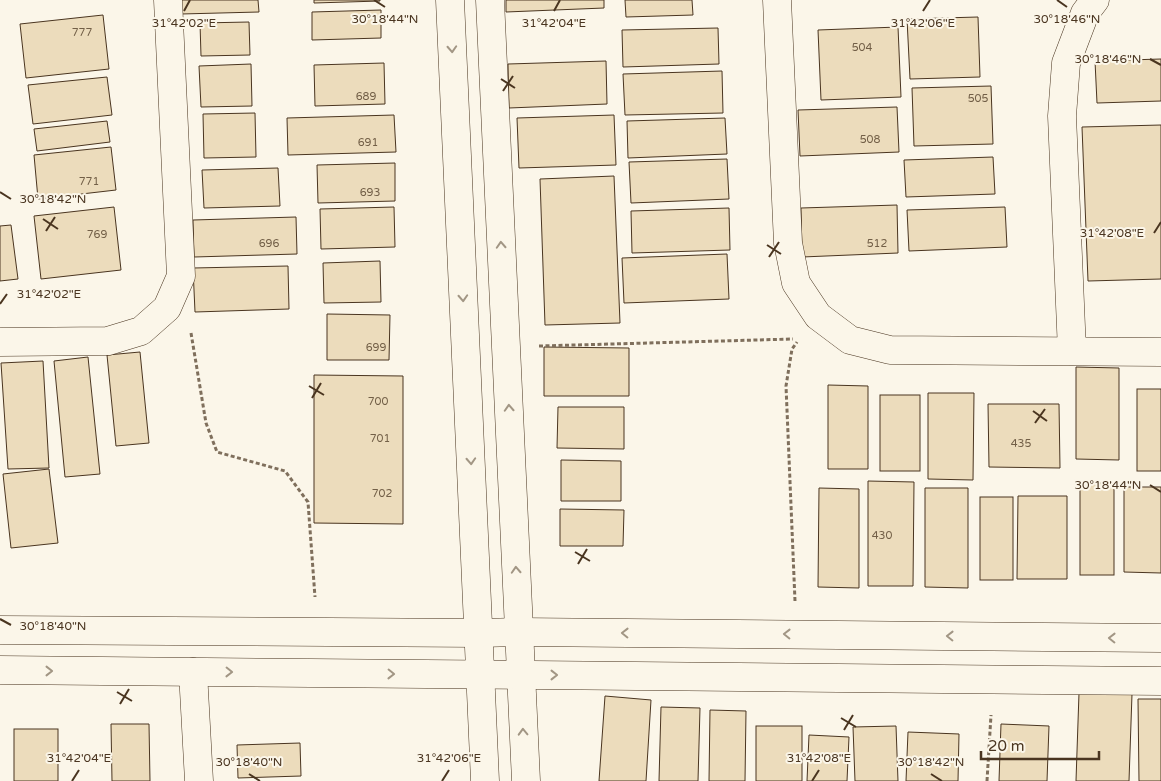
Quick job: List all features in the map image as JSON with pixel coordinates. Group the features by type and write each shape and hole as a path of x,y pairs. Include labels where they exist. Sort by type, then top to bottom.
{"street":[{"path":"0,342 108,341 141,331 167,308 181,276 168,0"},
{"path":"450,0 485,781"},
{"path":"490,0 526,781"},
{"path":"777,0 788,243 796,283 818,316 850,340 890,350 1161,352"},
{"path":"1072,351 1062,116 1066,63 1085,13 1094,0"},
{"path":"0,630 519,632 1161,638"},
{"path":"0,670 1161,681"},
{"path":"193,672 199,781"}],"path":[{"path":"181,276 206,423 217,452 285,472 308,502 318,632"},
{"path":"506,346 799,339 792,349 786,386 797,634"},
{"path":"988,781 993,679"}],"building":[{"path":"180,0 258,0 259,12 181,14"},
{"path":"314,0 380,0 380,1 314,3"},
{"path":"506,0 604,0 604,8 506,12"},
{"path":"625,0 692,0 693,15 626,17"},
{"path":"381,10 381,38 312,40 312,12"},
{"path":"103,15 109,69 26,78 20,24"},
{"path":"978,17 980,77 910,79 907,19"},
{"path":"249,22 250,55 201,56 200,23"},
{"path":"898,27 901,97 821,100 818,30"},
{"path":"718,28 719,64 623,67 622,30"},
{"path":"1161,59 1161,101 1097,103 1095,61"},
{"path":"606,61 607,104 509,108 508,64"},
{"path":"384,63 385,104 315,106 314,65"},
{"path":"251,64 252,106 201,107 199,66"},
{"path":"722,71 723,113 625,115 623,74"},
{"path":"107,77 112,115 33,124 28,85"},
{"path":"991,86 993,144 914,146 912,88"},
{"path":"897,107 899,152 800,156 798,110"},
{"path":"255,113 256,157 204,158 203,114"},
{"path":"394,115 396,152 288,155 287,118"},
{"path":"614,115 616,165 519,168 517,118"},
{"path":"725,118 727,154 628,158 627,121"},
{"path":"107,121 110,142 37,151 34,129"},
{"path":"1161,125 1161,279 1088,281 1082,127"},
{"path":"111,147 116,190 38,199 34,155"},
{"path":"993,157 995,194 906,197 904,160"},
{"path":"727,159 729,199 631,203 629,162"},
{"path":"395,163 395,201 318,203 317,165"},
{"path":"278,168 280,206 204,208 202,170"},
{"path":"614,176 620,323 545,325 540,179"},
{"path":"897,205 898,253 802,257 801,208"},
{"path":"114,207 121,270 41,279 34,216"},
{"path":"394,207 395,247 321,249 320,209"},
{"path":"1005,207 1007,247 909,251 907,210"},
{"path":"729,208 730,250 632,253 631,211"},
{"path":"296,217 297,254 194,257 193,220"},
{"path":"11,225 18,279 0,281 0,226"},
{"path":"727,254 729,299 624,303 622,258"},
{"path":"380,261 381,302 324,303 323,263"},
{"path":"288,266 289,309 195,312 193,268"},
{"path":"327,314 390,315 389,360 327,360"},
{"path":"544,347 629,348 629,396 544,396"},
{"path":"140,352 149,443 116,446 107,355"},
{"path":"88,357 100,474 65,477 54,361"},
{"path":"43,361 49,468 8,469 1,363"},
{"path":"1076,367 1119,368 1119,460 1076,459"},
{"path":"314,375 403,376 403,524 314,523"},
{"path":"828,385 868,386 868,469 828,469"},
{"path":"1137,389 1161,389 1161,471 1137,471"},
{"path":"928,393 974,393 973,480 928,479"},
{"path":"880,395 920,395 920,471 880,471"},
{"path":"988,404 1059,404 1060,468 989,467"},
{"path":"558,407 624,407 624,449 557,448"},
{"path":"561,460 621,461 621,501 561,501"},
{"path":"49,469 58,543 11,548 3,474"},
{"path":"868,481 914,482 913,586 868,586"},
{"path":"1080,483 1114,483 1114,575 1080,575"},
{"path":"1124,487 1161,487 1161,573 1124,572"},
{"path":"819,488 859,489 859,588 818,587"},
{"path":"925,488 968,488 968,588 925,587"},
{"path":"1018,496 1067,496 1067,579 1017,579"},
{"path":"980,497 1013,497 1013,580 980,580"},
{"path":"560,509 624,510 623,546 560,546"},
{"path":"1079,693 1132,694 1129,781 1076,781"},
{"path":"605,696 651,700 646,781 599,781"},
{"path":"1138,699 1161,699 1161,781 1139,781"},
{"path":"661,707 700,708 698,781 659,781"},
{"path":"710,710 746,711 745,781 709,781"},
{"path":"111,724 149,724 150,781 112,781"},
{"path":"1001,724 1049,726 1047,781 999,781"},
{"path":"756,726 802,726 802,781 756,781"},
{"path":"896,726 898,781 855,781 853,727"},
{"path":"14,729 58,729 58,781 14,781"},
{"path":"908,732 959,734 958,781 906,781"},
{"path":"809,735 849,737 847,781 807,781"},
{"path":"300,743 301,776 238,778 237,745"}]}
